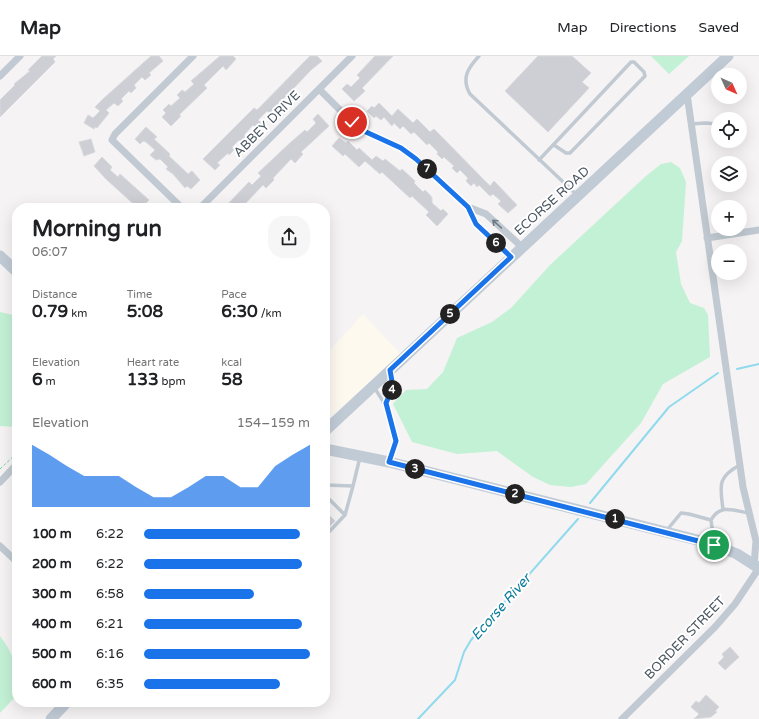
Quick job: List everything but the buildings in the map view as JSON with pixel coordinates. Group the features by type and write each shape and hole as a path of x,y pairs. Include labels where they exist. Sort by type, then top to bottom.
{"main road":[{"name":"ECORSE ROAD","path":"330,426 728,56"},
{"path":"0,256 12,267"},
{"path":"330,450 389,462 714,545 737,554 757,567"},
{"path":"51,719 62,707"}],"street":[{"path":"0,76 20,56"},
{"path":"177,203 112,140 115,134 193,56"},
{"name":"ABBEY DRIVE","path":"205,203 352,56"},
{"path":"319,90 352,122 366,132 401,148 416,159 468,207 486,214 522,247"},
{"path":"687,94 740,466 756,541 757,567"},
{"path":"468,207 476,224 511,257"},
{"path":"707,238 759,230"},
{"path":"0,482 12,469"},
{"path":"0,546 12,557"},
{"name":"BORDER STREET","path":"622,719 720,621 735,604 757,567"}],"lane":[{"path":"479,56 471,65 466,75 468,90 578,196"},
{"path":"539,160 631,62 634,62 644,72 645,76 570,153 566,154 554,145"},
{"path":"691,124 705,122 711,123"},
{"path":"386,403 393,387 390,370"},
{"path":"373,386 386,403 396,441 389,462"},
{"path":"330,531 345,515 360,456"},
{"path":"723,509 720,486 722,479 727,473 740,466"},
{"path":"330,485 353,486"},
{"path":"330,500 345,515"},
{"path":"714,545 711,532 711,520 714,515 723,509 750,513"},
{"path":"666,532 672,522 681,514 689,514 711,520"}],"path":[{"path":"0,469 12,458"}],"shaded area":[{"path":"363,314 401,354 330,418 330,350"}],"green space":[{"path":"651,56 689,56 669,74"},
{"path":"671,162 680,168 686,182 682,241 676,252 681,284 690,303 704,308 708,315 710,357 663,384 641,423 586,484 571,487 550,485 533,477 497,451 457,454 412,442 393,404 406,390 427,389 443,372 457,338 492,322 511,308 550,265 646,176 661,164"},
{"path":"0,312 12,315 12,427 0,426"},
{"path":"0,636 12,657 12,700 0,713"}],"waterway":[{"name":"Ecorse River","path":"737,369 759,364"},
{"name":"Ecorse River","path":"590,503 669,407 718,373"},
{"name":"Ecorse River","path":"418,719 455,680 464,652 471,640 578,519"}],"route":[{"path":"352,122 377,138 401,148 416,159 468,207 476,224 511,257 390,370 393,387 386,403 396,441 389,462 714,545"}]}
